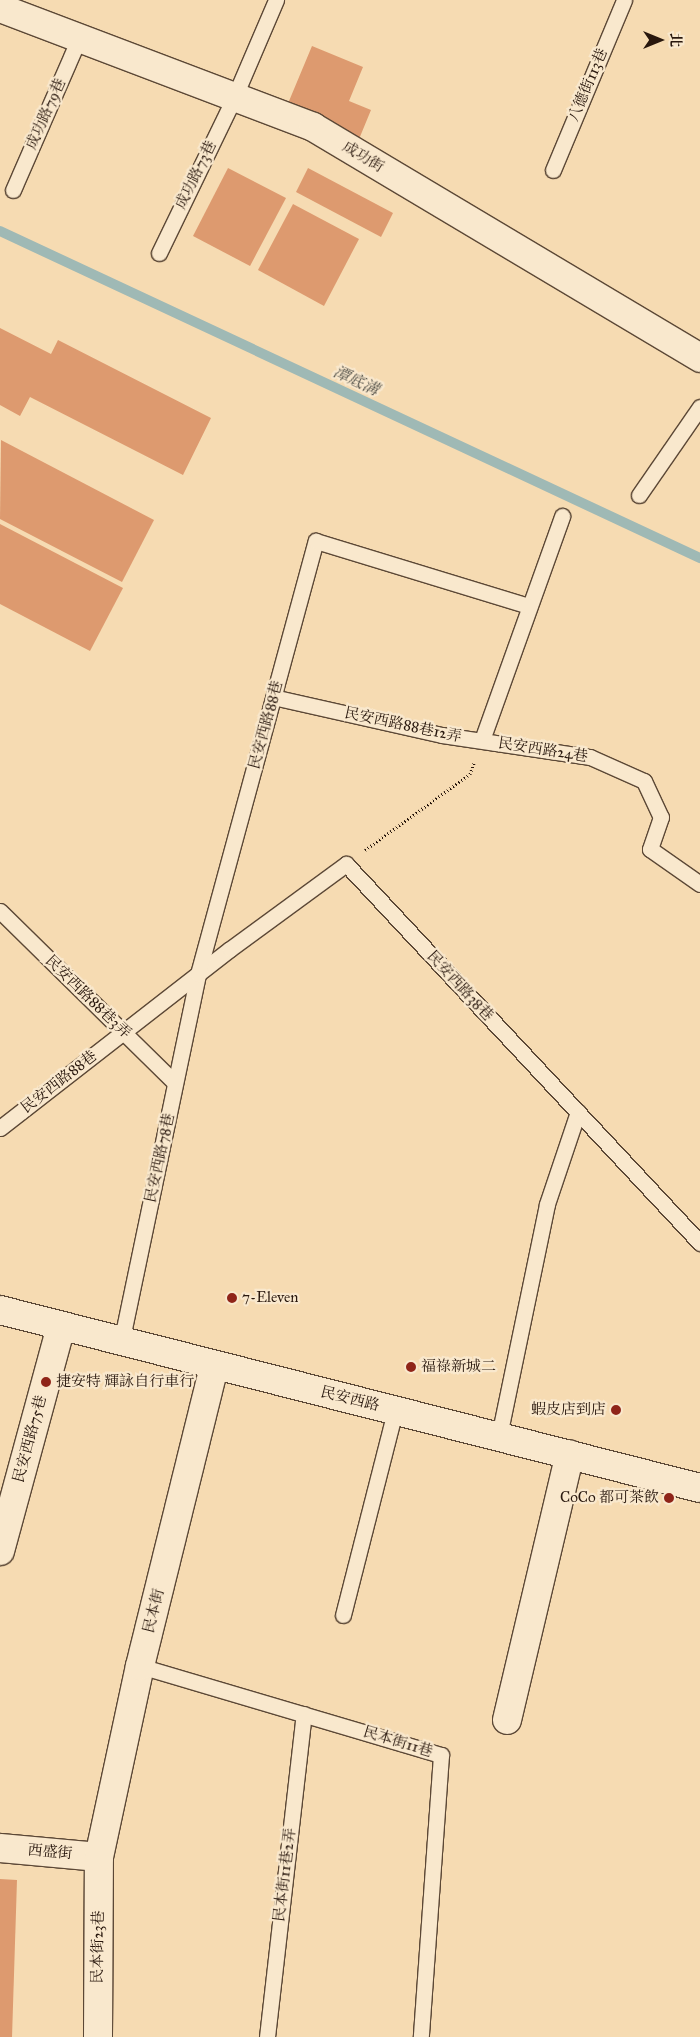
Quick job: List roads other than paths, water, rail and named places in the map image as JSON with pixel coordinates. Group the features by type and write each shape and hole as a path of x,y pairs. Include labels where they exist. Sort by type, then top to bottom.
{"street":[{"name":"成功街","path":"0,8 313,127 700,358"},
{"name":"民安西路","path":"0,1310 122,1343 499,1436 700,1488"},
{"name":"民安西路75巷","path":"0,1551 61,1326"},
{"name":"民本街","path":"99,1857 140,1666 214,1366"},
{"path":"507,1720 570,1454"},
{"name":"西盛街","path":"0,1848 99,1857"},
{"name":"民本街23巷","path":"98,2037 99,1857"}],"lane":[{"name":"成功路73巷","path":"159,252 234,98 276,0"},
{"name":"八德街113巷","path":"553,170 624,0"},
{"name":"成功路79巷","path":"13,190 79,38"},
{"path":"638,495 700,407"},
{"path":"529,606 562,516"},
{"name":"民安西路88巷","path":"0,1128 198,974 316,541 529,606"},
{"name":"民安西路88巷12弄","path":"273,697 442,735 482,740 529,606"},
{"name":"民安西路24巷","path":"482,740 590,757 644,781 661,817 650,849 700,884"},
{"name":"民安西路38巷","path":"198,974 346,864 700,1242"},
{"name":"民安西路88巷3弄","path":"0,911 176,1083"},
{"name":"民安西路78巷","path":"122,1343 198,974"},
{"path":"499,1436 547,1204 578,1112"},
{"path":"343,1615 395,1410"},
{"name":"民本街11巷","path":"140,1666 441,1755 421,2037"},
{"name":"民本街11巷2弄","path":"267,2037 304,1714"}],"waterway":[{"name":"潭底溝","path":"0,231 700,558"}],"place":[{"name":"7-Eleven","path":"232,1298"},
{"name":"福祿新城二","path":"411,1367"},
{"name":"捷安特 輝詠自行車行","path":"46,1382"},
{"name":"蝦皮店到店","path":"616,1410"},
{"name":"CoCo 都可茶飲","path":"669,1498"}]}
